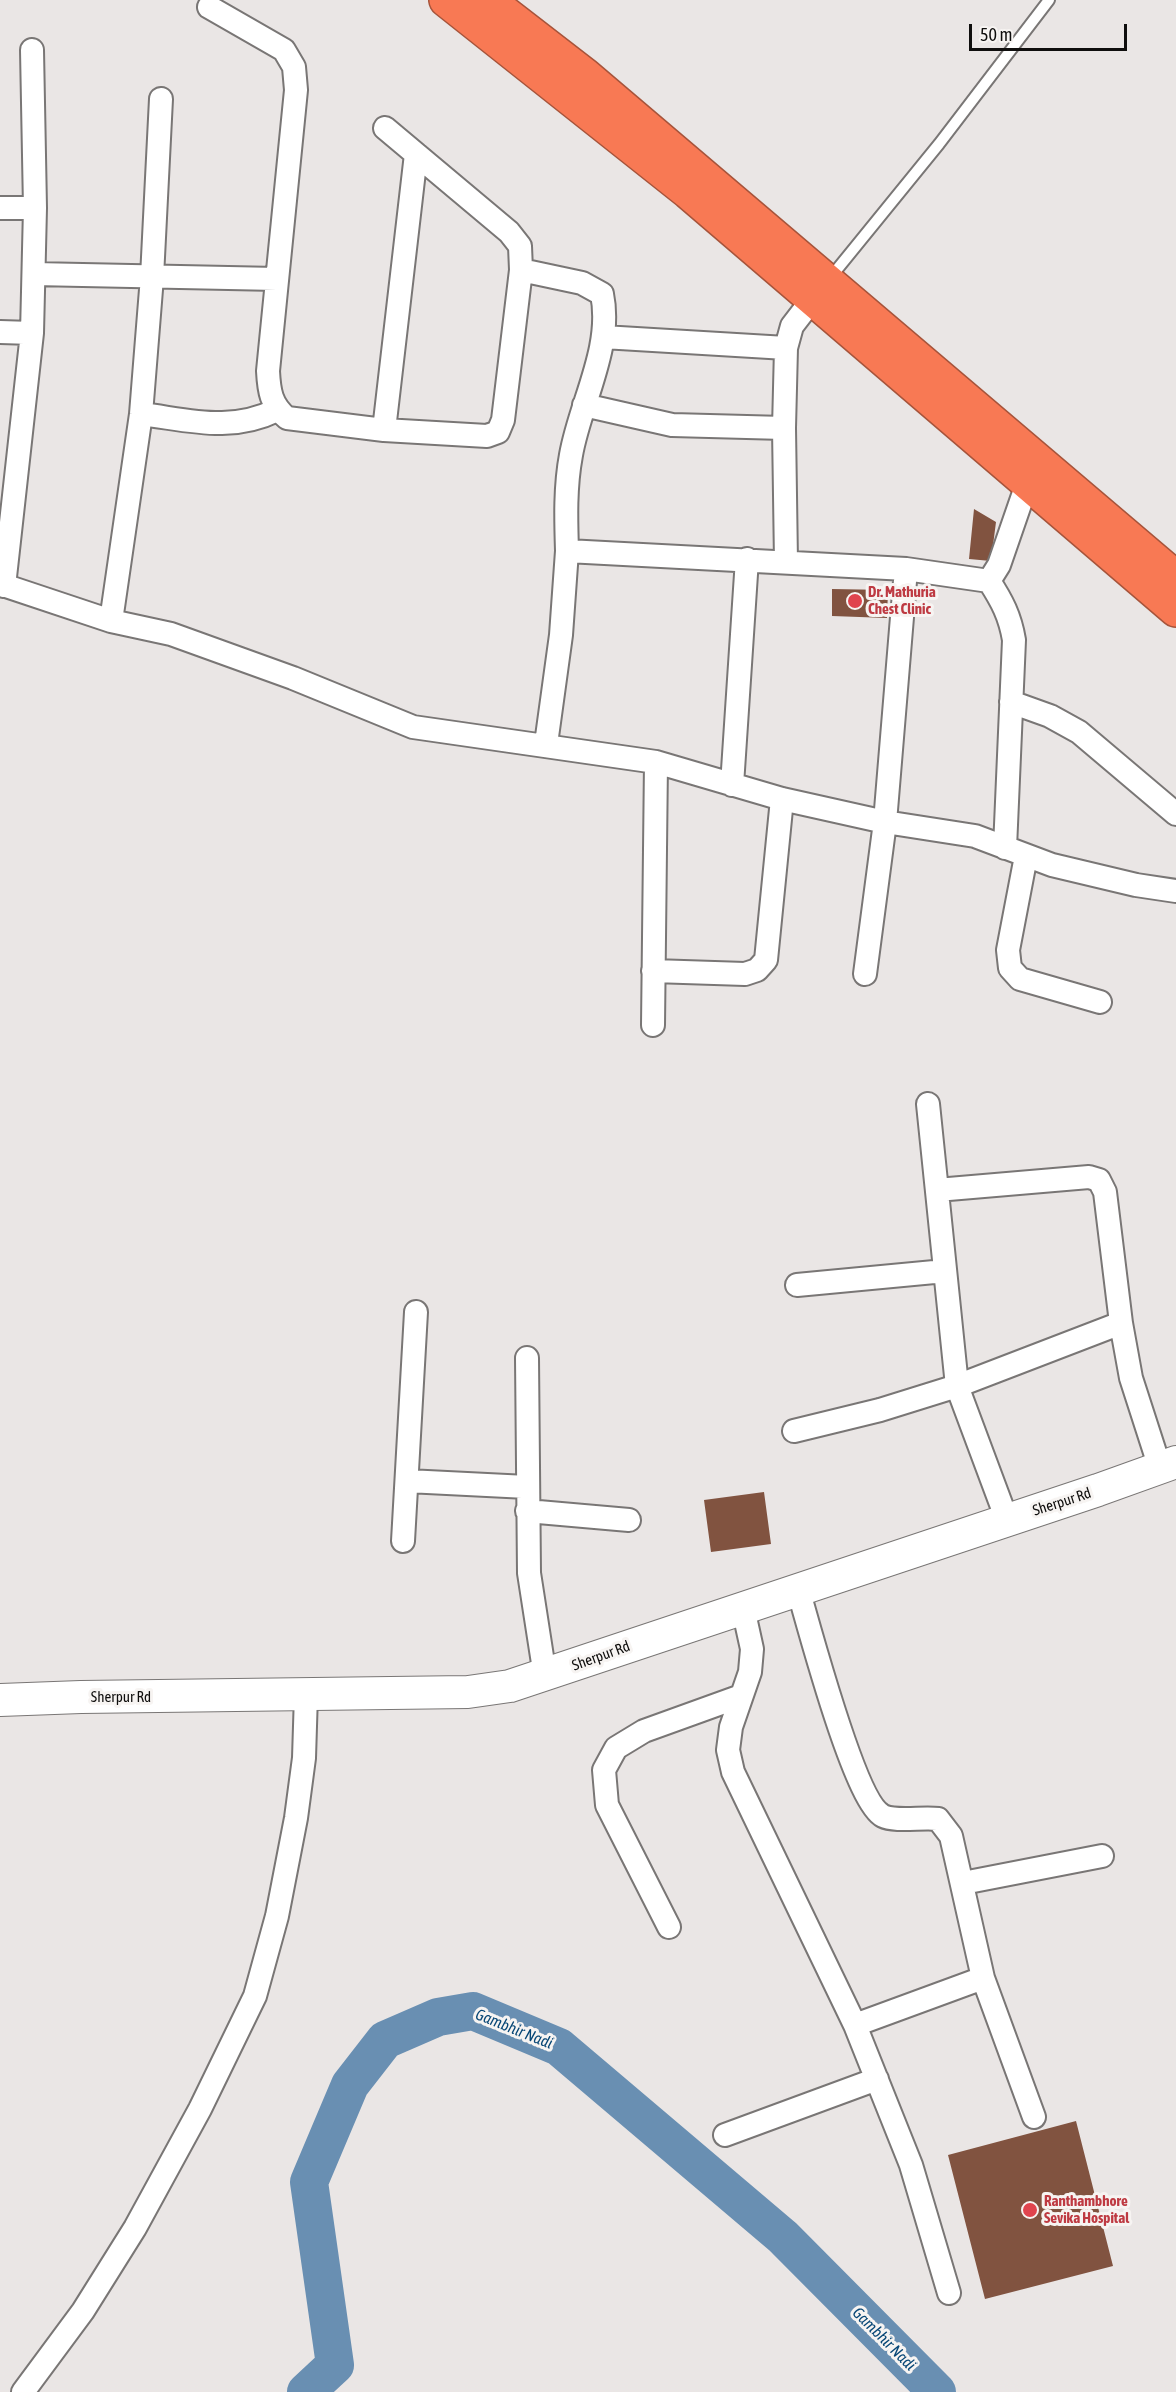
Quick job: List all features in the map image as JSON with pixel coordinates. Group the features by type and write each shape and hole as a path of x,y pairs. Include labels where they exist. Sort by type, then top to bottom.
{"highway":[{"path":"446,0 688,192 820,290 1176,578"},
{"path":"488,0 585,75 1028,481 1176,610"}],"street":[{"path":"209,7 284,50 294,67 296,90 268,371 270,392 277,410 287,418 384,430 487,436 498,432 502,420 521,270 520,246 509,232 386,128"},
{"path":"32,50 35,208 32,333 10,438 2,585 111,621 171,634 293,678 413,726 656,762 782,799 885,822 975,836 1015,852 1136,885 1176,891"},
{"path":"111,621 141,414 152,276 161,99"},
{"path":"384,430 416,154"},
{"path":"0,208 35,208"},
{"path":"521,270 582,283 602,294 605,312 603,337 571,453 565,492 567,551 561,635 546,744"},
{"path":"34,274 277,279"},
{"path":"786,562 784,428 786,348 792,326 820,290"},
{"path":"0,332 32,333"},
{"path":"603,337 786,348"},
{"path":"584,405 672,425 784,428"},
{"path":"141,414 219,424 259,419 277,410"},
{"path":"989,581 999,565 1028,481"},
{"path":"567,551 906,569 989,581 1004,603 1014,640 1011,702 1015,852 1008,950 1010,968 1020,979 1100,1002"},
{"path":"732,785 747,559"},
{"path":"865,974 885,822 906,569"},
{"path":"1011,702 1050,716 1079,732 1176,814"},
{"path":"653,1025 656,762"},
{"path":"653,971 745,975 757,970 766,960 782,799"},
{"path":"928,1104 957,1386 1007,1520"},
{"path":"937,1190 1089,1177 1099,1180 1106,1192 1121,1323 1131,1378 1168,1465"},
{"path":"798,1285 945,1271"},
{"path":"404,1541 416,1312"},
{"path":"794,1431 880,1410 957,1386 1121,1323"},
{"path":"527,1358 529,1573 545,1676"},
{"name":"Sherpur Rd","path":"0,1700 468,1692 510,1686 1168,1465"},
{"path":"407,1481 527,1488"},
{"path":"527,1511 629,1520"},
{"path":"798,1589 829,1698 871,1805 885,1818 938,1819 951,1836 983,1978 1034,2117"},
{"path":"743,1608 752,1649 750,1672 730,1727 728,1750 733,1772 855,2025 910,2165 949,2293"},
{"path":"23,2392 83,2311 135,2228 200,2109 255,1996 277,1916 296,1818 304,1758 306,1694"},
{"path":"669,1927 607,1805 603,1770 616,1748 644,1731 741,1696"},
{"path":"963,1883 1102,1856"},
{"path":"855,2025 983,1978"},
{"path":"725,2135 876,2079"}],"lane":[{"path":"820,290 939,144 1049,0"}],"building":[{"path":"974,509 996,522 991,561 969,559"},
{"path":"832,589 888,590 887,618 832,616"},
{"path":"764,1492 771,1544 711,1552 704,1500"},
{"name":"Ranthambhore Sevika Hospital","path":"1076,2121 1113,2266 985,2299 948,2155"}],"waterway":[{"name":"Gambhir Nadi","path":"306,2392 335,2365 309,2182 350,2085 385,2040 438,2017 473,2011 559,2047 783,2237 937,2392"}],"place":[{"name":"Dr. Mathuria Chest Clinic","path":"855,601"},
{"name":"Ranthambhore Sevika Hospital","path":"1030,2210"}]}
